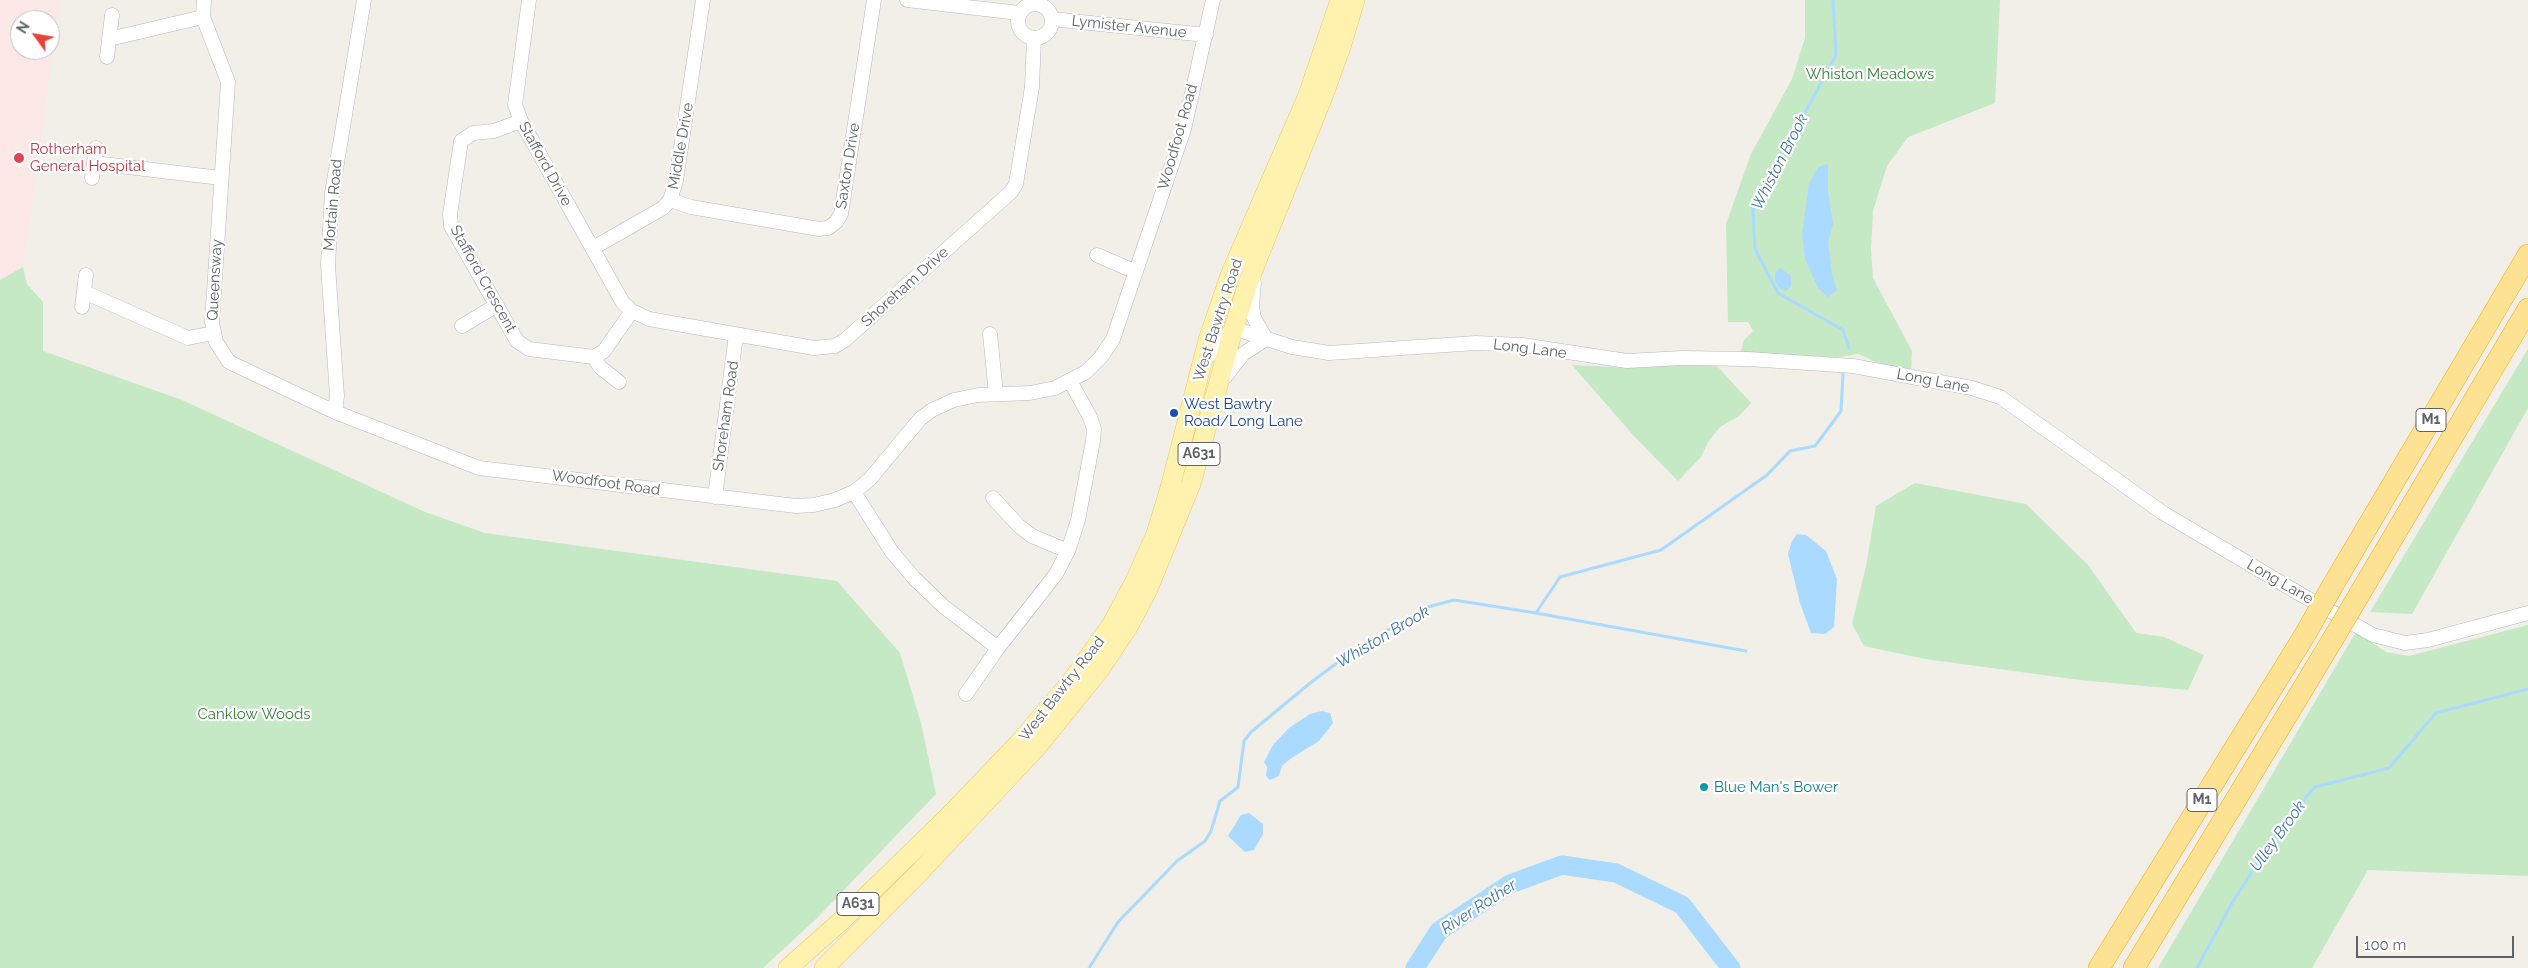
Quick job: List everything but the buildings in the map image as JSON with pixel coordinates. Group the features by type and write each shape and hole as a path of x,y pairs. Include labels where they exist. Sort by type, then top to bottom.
{"highway":[{"name":"M1","path":"2099,968 2306,633 2528,255"},
{"name":"M1","path":"2134,968 2359,596 2528,309"}],"main road":[{"name":"West Bawtry Road","path":"788,968 835,926 949,816 1019,743 1071,682 1112,624 1135,581 1156,534 1170,488 1208,340 1231,274 1308,94 1340,0"},
{"name":"West Bawtry Road","path":"824,968 1037,747 1100,669 1128,627 1173,532 1191,484 1234,328 1255,265 1332,73 1355,0"},
{"name":"West Bawtry Road","path":"835,926 860,918 871,921"}],"street":[{"name":"Queensway","path":"84,292 188,338 213,333 228,82 203,17 204,0"},
{"name":"Mortain Road","path":"335,412 337,396 328,265 332,193 364,0"},
{"name":"Stafford Drive","path":"529,0 515,94 515,105 520,121 624,303 632,311"},
{"name":"Middle Drive","path":"593,248 663,208 670,200 676,181 703,0"},
{"name":"Saxton Drive","path":"670,200 691,207 819,229 828,228 836,222 841,214 874,0"},
{"path":"907,0 1019,13 1018,24 1020,30 1028,37 1034,38"},
{"name":"Woodfoot Road","path":"213,333 221,352 229,362 335,412 479,468 796,506 821,504 854,492 869,480 920,419 932,410 954,400 978,395 1030,393 1055,388 1086,372 1113,339 1184,129 1213,0"},
{"name":"Lymister Avenue","path":"1019,13 1026,6 1036,2 1047,8 1052,19 1047,33 1034,38"},
{"path":"107,57 112,15"},
{"path":"109,40 203,17"},
{"name":"Lymister Avenue","path":"1052,19 1206,35"},
{"name":"Shoreham Drive","path":"632,311 649,319 736,335 814,348 836,346 1011,192 1016,184 1032,87 1034,38"},
{"name":"Stafford Crescent","path":"520,121 499,129 466,136 461,141 458,148 450,214 451,226 522,346 529,349 594,358"},
{"path":"92,178 96,148"},
{"path":"94,163 221,178"},
{"path":"1097,255 1136,272"},
{"name":"A631","path":"1255,265 1252,308 1258,327 1266,339"},
{"path":"82,307 86,275"},
{"path":"462,325 497,306"},
{"path":"618,382 600,367 594,358 604,351 632,311"},
{"name":"A631","path":"1200,373 1212,350 1234,328"},
{"name":"Long Lane","path":"1234,328 1292,348 1329,353 1476,343 1522,345 1626,361 1682,358 1748,359 1853,366 1972,388 2000,397 2163,513 2373,635 2405,643 2428,640 2528,613"},
{"path":"990,334 996,394"},
{"name":"Shoreham Road","path":"715,497 736,335"},
{"path":"1216,390 1234,362 1247,350 1266,339"},
{"path":"966,694 998,648 1043,594 1068,551 1078,520 1094,441 1090,417 1070,381"},
{"path":"854,492 892,552 914,578 944,606 998,648"},
{"path":"993,498 1019,526 1032,536 1068,551"}],"shaded area":[{"name":"Rotherham General Hospital","path":"0,0 60,0 59,10 10,10 10,60 52,60 23,267 0,280"}],"green space":[{"name":"Whiston Meadows","path":"1805,0 2000,0 1995,103 1908,137 1887,166 1873,211 1871,249 1873,278 1912,351 1911,370 1882,365 1859,354 1825,359 1741,352 1744,340 1753,331 1748,322 1728,322 1726,224 1751,154 1792,79 1805,38"},
{"name":"Canklow Woods","path":"23,267 27,284 43,302 43,351 182,400 425,512 485,533 837,581 900,653 921,723 936,794 816,919 763,968 0,968 0,280"},
{"path":"2528,349 2528,408 2412,614 2370,612"},
{"path":"1705,363 1718,367 1751,403 1739,416 1720,427 1708,442 1701,457 1678,481 1633,435 1572,365 1635,368"},
{"path":"1915,483 2026,504 2088,565 2136,633 2164,637 2204,655 2188,690 2080,680 1925,659 1864,646 1852,624 1866,566 1876,506"},
{"path":"2528,625 2528,876 2368,870 2312,968 2158,968 2356,632 2386,652 2409,656"}],"water":[{"path":"1828,164 1828,191 1833,224 1828,242 1832,274 1837,290 1828,297 1818,288 1805,259 1802,234 1809,184 1818,167"},
{"path":"1780,268 1791,276 1791,286 1786,291 1779,288 1775,281 1775,273"},
{"path":"1797,534 1806,535 1826,551 1837,579 1834,627 1825,634 1811,633 1800,603 1788,554 1792,541"},
{"path":"1322,711 1330,713 1333,723 1319,741 1290,759 1282,766 1279,776 1270,780 1266,776 1267,767 1264,762 1273,745 1289,728 1310,714"},
{"path":"1249,813 1263,824 1263,834 1254,850 1245,852 1228,836 1241,815"}],"waterway":[{"name":"Whiston Brook","path":"1833,0 1836,55 1753,210 1755,249 1778,293 1843,330 1849,348"},
{"name":"Whiston Brook","path":"1089,968 1118,922 1177,861 1205,841 1211,831 1220,801 1238,787 1244,741 1251,732 1309,684 1350,653 1424,608 1454,600 1536,613 1560,577 1661,550 1767,475 1790,451 1815,446 1841,411 1843,374"},
{"path":"1536,613 1746,651"},
{"name":"Ulley Brook","path":"2197,968 2232,903 2280,828 2315,787 2389,768 2436,713 2528,689"},
{"name":"River Rother","path":"1415,968 1439,931 1510,884 1562,865 1616,873 1682,905 1731,968"}],"place":[{"name":"Rotherham General Hospital","path":"19,158"},
{"name":"West Bawtry Road/Long Lane","path":"1174,413"},
{"name":"Blue Man's Bower","path":"1704,787"}]}
